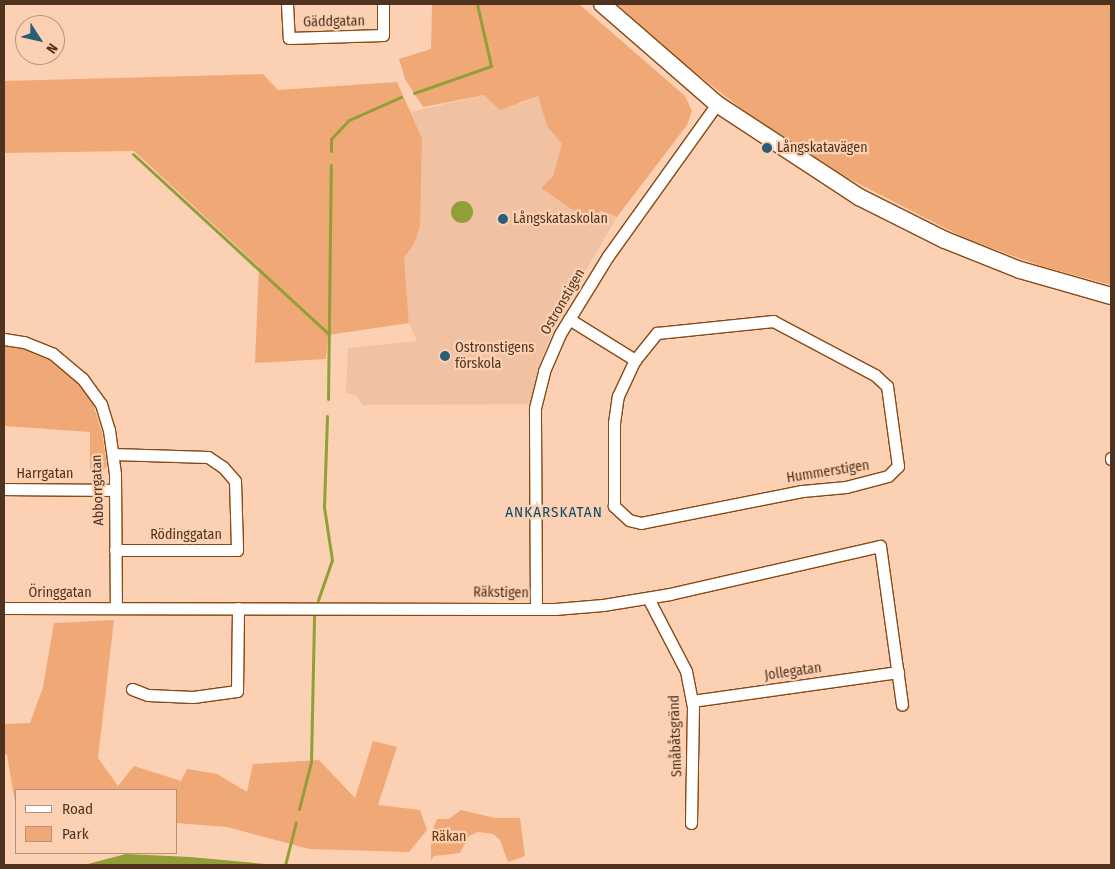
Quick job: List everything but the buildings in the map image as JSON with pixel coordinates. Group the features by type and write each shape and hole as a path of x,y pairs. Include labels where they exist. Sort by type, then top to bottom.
{"street":[{"name":"Gäddgatan","path":"287,4 289,38 383,36 383,4"},
{"path":"602,4 717,104 859,197 946,240 1020,270 1111,296"},
{"name":"Ostronstigen","path":"536,609 535,408 544,371 569,319 608,256 717,104"},
{"path":"569,319 635,360"},
{"name":"Hummerstigen","path":"773,321 875,375 886,386 898,466 888,476 846,487 802,491 641,523 629,520 614,506 614,423 618,396 635,360 657,333 773,321"},
{"name":"Abborrgatan","path":"4,339 24,342 53,354 82,378 101,404 112,454 115,490 116,608"},
{"name":"Rödinggatan","path":"112,454 208,457 235,481 236,550 115,550"},
{"name":"Harrgatan","path":"4,489 115,490"},
{"name":"Räkstigen","path":"116,608 536,609 604,606 648,598 880,546 898,672"},
{"name":"Småbåtsgränd","path":"648,598 686,671 692,701 691,823"},
{"name":"Öringgatan","path":"4,608 116,608"},
{"path":"132,689 148,695 193,697 238,691 238,608"},
{"path":"898,672 902,704"},
{"name":"Jollegatan","path":"692,701 898,672"}],"shaded area":[{"name":"Långskataskolan","path":"484,95 520,104 538,96 547,126 562,144 553,176 541,188 558,198 617,217 557,320 540,363 531,404 363,405 356,396 346,393 348,348 417,341 409,323 404,258 414,244 422,138 411,112"},
{"path":"462,201 470,204 473,212 470,220 462,223 454,220 451,212 454,204"},
{"path":"126,854 190,857 277,865 84,865"}],"green space":[{"path":"432,4 579,4 685,96 692,111 687,125 617,217 601,211 589,221 541,188 553,176 562,144 547,126 538,96 500,110 484,95 423,107 405,79 399,59 431,49"},
{"path":"617,4 1111,4 1111,285 1041,266 966,239 840,174 748,114 669,52"},
{"path":"263,74 278,90 397,82 422,138 420,226 414,244 404,258 409,323 328,335 326,359 255,363 259,267 134,151 4,153 4,81"},
{"path":"20,344 52,359 79,383 93,404 102,432 107,466 101,473 90,474 90,432 4,426 4,345"},
{"path":"114,620 98,758 118,786 134,766 181,781 187,769 217,774 247,792 253,764 319,760 355,798 373,741 397,747 378,805 420,810 427,830 409,852 309,849 227,827 178,823 178,789 15,789 15,802 7,755 4,754 4,724 30,723 43,687 54,623"},
{"name":"Räkan","path":"461,810 495,818 520,818 525,856 508,862 500,840 493,834 478,832 469,836 460,853 434,856 431,860 431,834 437,819 449,819"}],"waterway":[{"path":"414,93 491,66 477,4"},
{"path":"331,151 331,139 349,120 401,97"},
{"path":"133,154 329,334"},
{"path":"328,399 331,165"},
{"path":"318,600 332,560 324,507 327,416"},
{"path":"299,809 311,762 314,616"},
{"path":"285,865 296,822"}],"place":[{"name":"Långskatavägen","path":"767,148"},
{"name":"Långskataskolan","path":"503,219"},
{"name":"Ostronstigens förskola","path":"445,356"}],"district":[{"name":"ANKARSKATAN","path":"554,513"}]}
